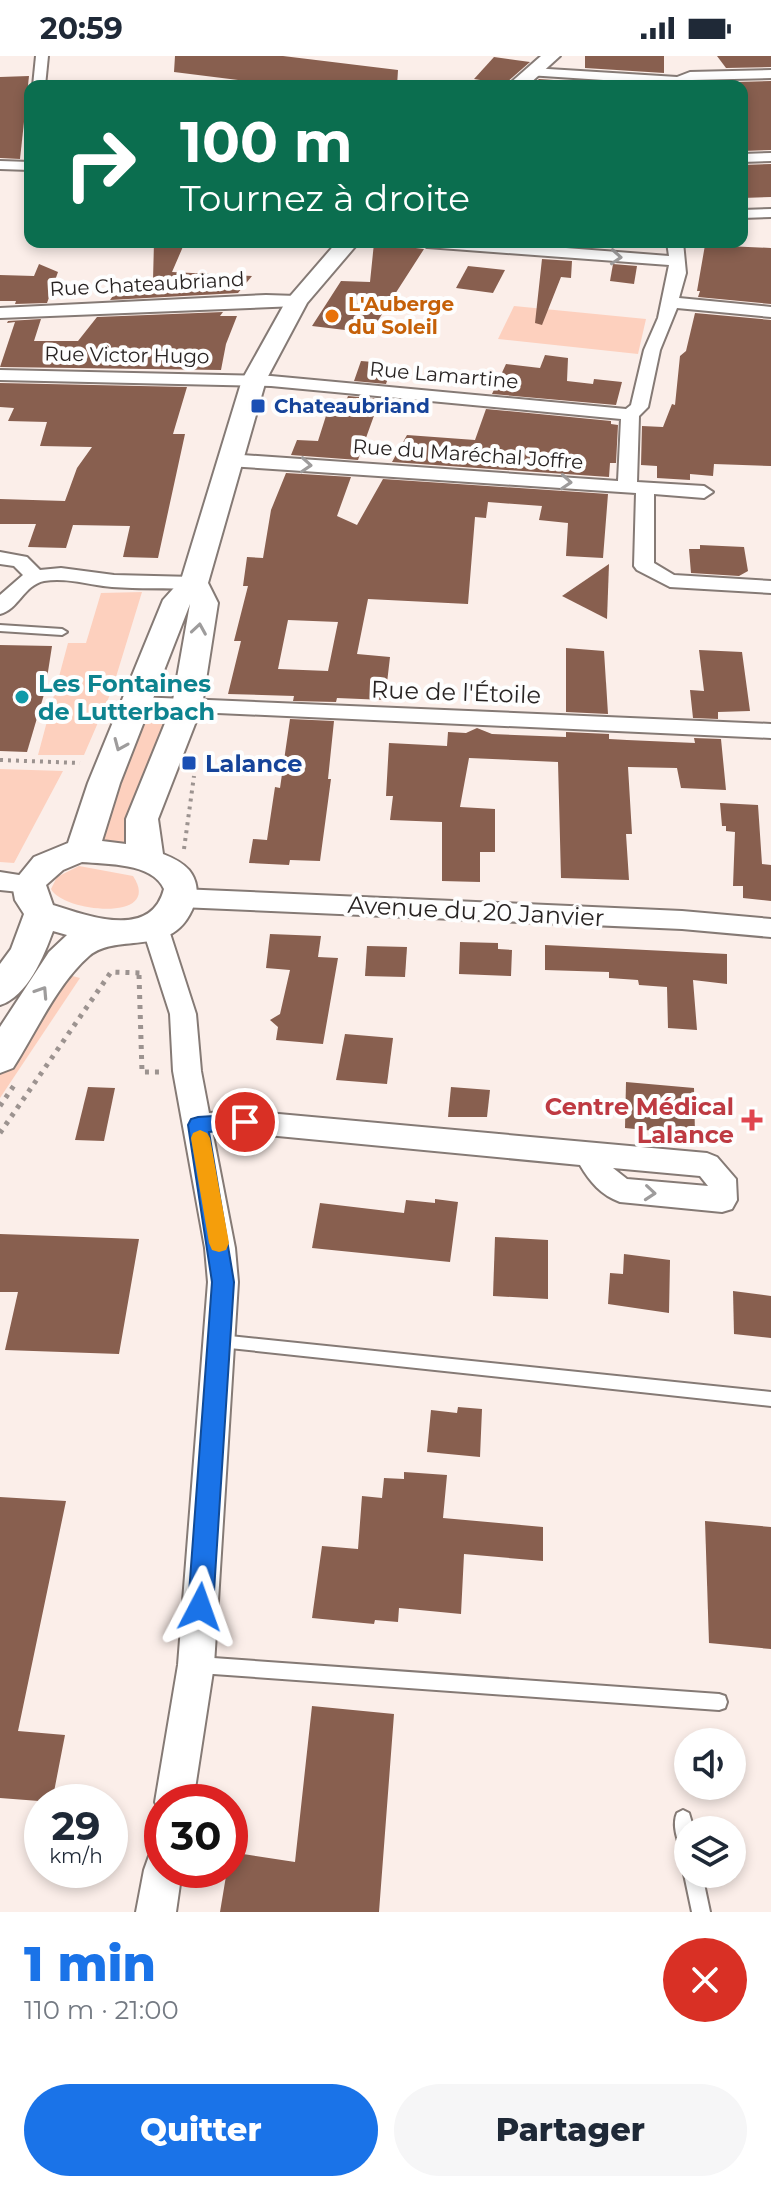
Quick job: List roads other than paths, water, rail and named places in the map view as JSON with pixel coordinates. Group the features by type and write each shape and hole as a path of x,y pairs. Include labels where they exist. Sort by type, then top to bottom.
{"main road":[{"path":"523,80 551,56"},
{"path":"82,851 104,783 177,600 194,583 254,380 297,301 343,248"},
{"path":"149,860 143,846 142,819 187,706 204,603 194,583"},
{"path":"0,992 27,953 23,893 43,865 59,855 82,851 149,860 168,868 180,890 174,911 155,927 135,933 107,932 23,893"},
{"path":"0,1058 62,961 80,944 107,932"}],"street":[{"path":"40,80 42,56"},
{"path":"532,72 641,80"},
{"path":"685,80 690,76 771,74"},
{"path":"748,158 771,157"},
{"path":"0,165 24,166"},
{"path":"748,214 771,213"},
{"path":"506,248 676,261"},
{"path":"675,248 678,273 652,350 639,407 630,415 644,566 670,581 771,587"},
{"name":"Rue Chateaubriand","path":"0,313 297,301"},
{"path":"669,302 771,312"},
{"name":"Rue Victor Hugo","path":"0,375 254,380"},
{"name":"Rue Lamartine","path":"254,380 630,415"},
{"name":"Rue du Maréchal Joffre","path":"228,460 704,492"},
{"path":"0,558 20,561 35,576"},
{"path":"0,608 19,586 35,576 61,574 114,581 194,583"},
{"name":"Rue de l'Étoile","path":"138,704 771,731"},
{"name":"Avenue du 20 Janvier","path":"180,890 771,928"},
{"path":"155,927 183,1014 187,1071 220,1248 223,1282 196,1665 177,1784"},
{"path":"198,1125 245,1122 589,1155"},
{"path":"156,1912 160,1888"}],"lane":[{"path":"0,628 62,632"},
{"path":"220,1341 771,1399"},
{"path":"196,1665 719,1702"},
{"path":"696,1888 701,1912"}],"place":[{"name":"L'Auberge du Soleil","path":"332,316"},
{"name":"Chateaubriand","path":"258,406"},
{"name":"Les Fontaines de Lutterbach","path":"22,697"},
{"name":"Lalance","path":"189,763"},
{"name":"Centre Médical Lalance","path":"752,1120"}]}
